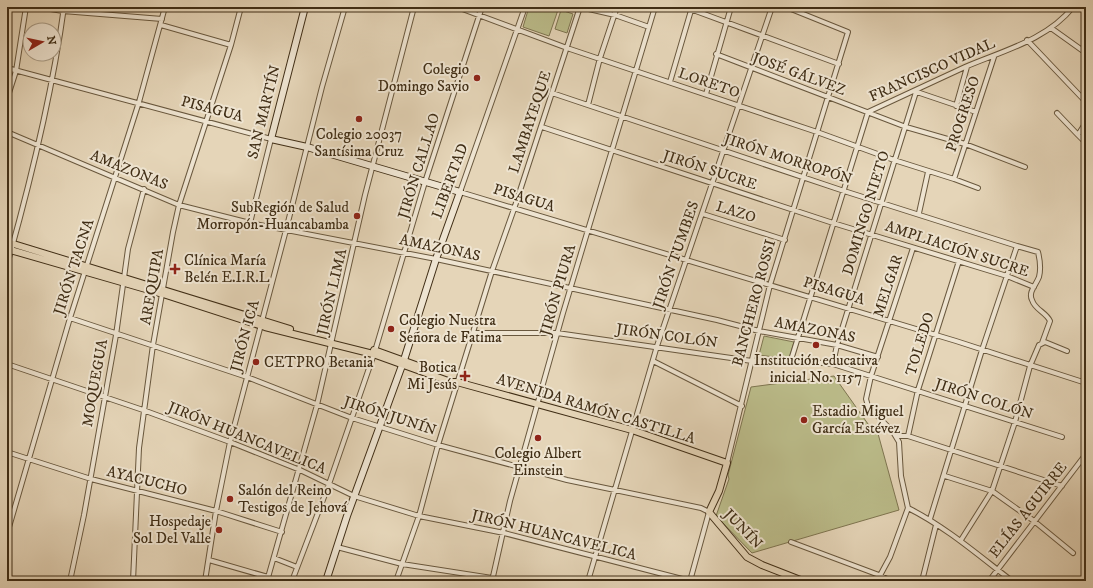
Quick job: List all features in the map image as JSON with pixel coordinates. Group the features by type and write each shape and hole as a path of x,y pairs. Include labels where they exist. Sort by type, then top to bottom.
{"main road":[{"name":"AVENIDA RAMÓN CASTILLA","path":"9,246 86,268 261,323 333,343 374,352 453,378 456,382 632,430 727,463"},
{"name":"BANCHERO ROSSI","path":"709,512 719,491 727,463"},
{"name":"JUNÍN","path":"709,512 747,557 762,565 803,581"}],"street":[{"path":"7,99 16,71 26,7"},
{"path":"38,7 162,19"},
{"path":"94,7 94,12"},
{"name":"JIRÓN TACNA","path":"7,534 70,318 139,102 166,7"},
{"name":"AREQUIPA","path":"133,581 139,448 153,345 180,204 231,45 241,7"},
{"name":"SAN MARTÍN","path":"250,223 305,7"},
{"name":"JIRÓN ICA","path":"206,581 216,511 230,442 345,7"},
{"name":"JIRÓN LIMA","path":"267,579 318,405 372,167 414,7"},
{"name":"LORETO","path":"457,7 567,48 817,132 928,172 954,178 978,188"},
{"name":"JIRÓN CALLAO","path":"292,581 329,484 374,352 406,253 425,182 482,7"},
{"name":"LIBERTAD","path":"326,581 354,496 403,362 436,259 525,7"},
{"path":"580,7 615,15 649,28"},
{"name":"LAMBAYEQUE","path":"396,581 419,516 456,382 492,271 542,127 580,7"},
{"path":"588,105 600,58 617,7"},
{"name":"JIRÓN PIURA","path":"493,579 510,501 521,469 557,332 655,7"},
{"path":"685,7 692,8 762,36 839,64"},
{"path":"706,94 716,54 731,7"},
{"name":"JIRÓN TUMBES","path":"588,581 616,492 632,430 653,361 772,7"},
{"name":"BANCHERO ROSSI","path":"727,463 770,285 848,32 786,7"},
{"name":"FRANCISCO VIDAL","path":"791,360 868,112 966,67 994,57 1046,31 1073,7"},
{"path":"670,82 692,8"},
{"path":"7,265 9,246 39,146 53,81 64,9"},
{"path":"160,25 231,45"},
{"path":"1051,28 1086,53"},
{"path":"1027,40 1086,102"},
{"name":"JOSÉ GÁLVEZ","path":"716,54 751,69 906,127 965,144 1025,167"},
{"name":"PROGRESO","path":"954,178 994,57"},
{"path":"956,106 966,67"},
{"name":"PISAGUA","path":"7,68 307,147 810,297 1086,383"},
{"path":"915,91 976,112"},
{"name":"DOMINGO NIETO","path":"833,364 837,345 850,310 881,202 906,127 915,91"},
{"name":"JIRÓN MORROPÓN","path":"552,93 622,118 724,150 844,191 919,213 1038,252 1040,265 1039,277 1034,287"},
{"path":"1057,113 1086,143"},
{"path":"1078,135 1086,122"},
{"name":"JIRÓN SUCRE","path":"542,127 833,223 872,234"},
{"name":"AMAZONAS","path":"7,132 180,204 250,223 436,259 717,320 759,331 837,345 878,357"},
{"path":"919,213 928,172"},
{"name":"MOQUEGUA","path":"70,581 91,479 104,396 116,335 128,249 144,189"},
{"name":"LAZO","path":"703,214 785,240"},
{"name":"AMPLIACIÓN SUCRE","path":"872,234 1007,276 1034,287"},
{"path":"930,519 945,476 950,450 966,406 982,350 1017,246"},
{"name":"MELGAR","path":"908,508 901,476 900,447 896,436 866,403 871,376 913,248"},
{"name":"TOLEDO","path":"908,436 918,390 959,261"},
{"path":"961,540 992,491 1015,422 1030,366 1042,343 1050,321 1047,316 1035,307 1031,299 1031,293 1034,287"},
{"name":"JIRÓN JUNÍN","path":"70,318 116,335 153,345 247,377 352,418 438,445 521,469 616,492 701,508 709,512"},
{"name":"JIRÓN COLÓN","path":"473,333 557,332 752,361 791,360 833,364 1062,437"},
{"path":"1042,343 1045,342 1067,351"},
{"path":"653,361 742,406"},
{"name":"JIRÓN HUANCAVELICA","path":"7,364 104,396 230,442 300,470 354,496 419,516 504,533 690,581"},
{"path":"896,436 908,436 1062,486"},
{"name":"AYACUCHO","path":"7,452 91,479 216,511 282,532"},
{"name":"ELÍAS AGUIRRE","path":"989,581 1086,454"},
{"path":"945,476 992,491 1034,521 1073,553"},
{"path":"877,581 890,557 908,508 930,519 936,525 961,540 1012,581"},
{"name":"BANCHERO ROSSI","path":"690,581 709,512"},
{"path":"922,581 936,525"},
{"path":"792,542 891,581"},
{"path":"337,547 402,564 512,581"},
{"path":"274,558 297,567"},
{"path":"209,560 267,579"}],"green space":[{"path":"529,7 559,7 549,36 523,27"},
{"path":"561,10 573,14 567,33 555,29"},
{"path":"764,336 794,342 789,359 759,355"},
{"path":"834,376 873,431 877,430 899,510 752,553 716,516 729,479 728,475 751,387"}],"place":[{"name":"Colegio Domingo Savio","path":"477,78"},
{"name":"Colegio 20037 Santísima Cruz","path":"359,119"},
{"name":"SubRegión de Salud Morropón-Huancabamba","path":"357,216"},
{"name":"Clínica María Belén E.I.R.L","path":"175,269"},
{"name":"Colegio Nuestra Señora de Fatima","path":"391,329"},
{"name":"Institución educativa inicial No. 1157","path":"816,345"},
{"name":"CETPRO Betania","path":"256,362"},
{"name":"Botica Mi Jesús","path":"465,376"},
{"name":"Estadio Miguel García Estévez","path":"804,420"},
{"name":"Colegio Albert Einstein","path":"538,438"},
{"name":"Salón del Reino Testigos de Jehová","path":"230,499"},
{"name":"Hospedaje Sol Del Valle","path":"219,530"}]}
